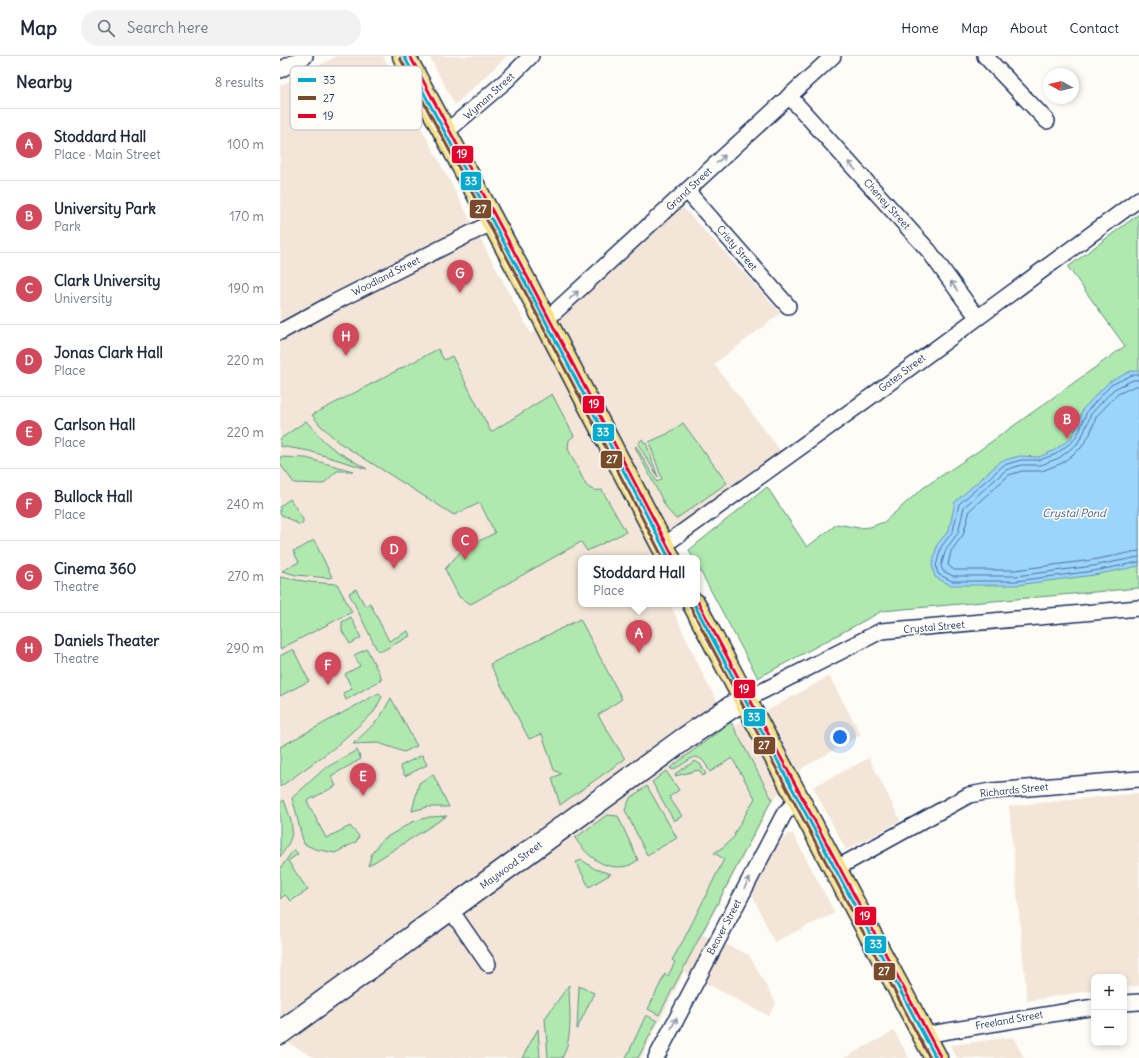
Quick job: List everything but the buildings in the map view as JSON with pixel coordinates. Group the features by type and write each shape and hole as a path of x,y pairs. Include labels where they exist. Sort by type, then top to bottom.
{"main road":[{"path":"404,56 409,66"},
{"path":"422,90 493,222 666,552"},
{"path":"696,607 936,1058"}],"street":[{"path":"280,70 305,56"},
{"name":"Wyman Street","path":"445,134 509,78 531,56"},
{"name":"Grand Street","path":"545,321 833,56"},
{"path":"985,56 1047,120"},
{"name":"Cheney Street","path":"789,96 929,251 978,317"},
{"name":"Cristy Street","path":"687,191 788,306"},
{"name":"Gates Street","path":"666,552 862,403 1139,199"},
{"name":"Woodland Street","path":"280,332 333,303 493,222"},
{"name":"Crystal Street","path":"744,700 881,631 1139,608"},
{"name":"Maywood Street","path":"280,1033 684,739 744,700"},
{"name":"Richards Street","path":"835,869 969,795 991,791 1139,779"},
{"name":"Beaver Street","path":"656,1058 784,814 798,799"},
{"path":"450,909 488,964"},
{"path":"1127,1003 1139,1002"},
{"name":"Freeland Street","path":"924,1035 1091,1007"}],"shaded area":[{"path":"337,56 383,56 388,66 318,66"},
{"path":"429,56 507,56 455,105"},
{"path":"290,81 290,130 422,129 531,334 678,202 781,313 714,364 784,455 648,555 578,555 578,607 671,607 709,687 732,726 772,708 829,676 861,735 804,767 773,800 703,934 749,955 776,1003 769,1016 684,972 641,1058 315,1058 280,1038 280,86"},
{"path":"869,758 901,821 846,850 813,787"},
{"path":"1139,793 1139,986 1127,987 1127,974 1091,974 1091,990 1027,1001 1009,806"},
{"path":"788,834 793,834 835,913 774,942 752,895 778,844"},
{"path":"894,1031 909,1058 844,1058"},
{"path":"1013,1037 1024,1058 957,1058 950,1046 952,1045"}],"green space":[{"path":"1139,214 1139,588 882,611 758,678 700,571 700,555 692,555 689,550 767,487 807,547 837,524 859,528 870,527 884,522 923,488 977,452 1125,346 1068,267"},
{"path":"438,349 444,360 452,356 491,432 552,394 574,436 569,440 568,449 586,485 593,490 602,490 626,532 587,551 581,542 471,604 459,597 445,569 463,549 495,533 480,503 454,515 338,442 312,415"},
{"path":"306,421 325,442 335,450 367,469 309,451 280,446 280,439"},
{"path":"683,423 727,483 676,519 667,509 635,447 636,446 657,482 662,479 649,442 667,434"},
{"path":"642,439 646,443 658,477 638,444"},
{"path":"280,457 306,458 353,471 337,471 323,484 294,483 280,464"},
{"path":"290,499 303,519 303,522 300,525 280,514 280,506"},
{"path":"314,540 332,577 296,575 282,571 299,562 293,551"},
{"path":"280,577 309,582 337,584 352,612 280,649"},
{"path":"356,589 365,606 370,603 389,641 408,631 410,636 382,651 377,650 349,593"},
{"path":"351,617 361,638 350,644 342,631 342,622"},
{"path":"580,619 622,699 598,715 625,759 560,805 552,778 561,774 554,770 542,734 529,739 490,664"},
{"path":"293,649 309,681 280,696 280,656"},
{"path":"367,649 382,679 346,700 343,693 352,689 345,674 360,666 354,655"},
{"path":"379,693 382,697 374,712 334,748 280,787 280,747"},
{"path":"391,698 417,746 404,752 379,743 353,744 379,719"},
{"path":"731,722 772,799 659,1015 648,1009 665,974 668,976 675,962 672,960 724,859 714,853 735,836 734,834 755,798 732,758 710,772 706,764 697,757 694,757 673,770 670,768"},
{"path":"357,750 361,759 331,776 336,786 307,801 326,838 350,826 359,836 356,842 335,853 315,849 304,844 292,798 324,769"},
{"path":"422,755 427,765 405,776 400,766"},
{"path":"695,761 700,764 706,774 703,776 699,770 675,776 676,773"},
{"path":"666,771 679,790 669,797 682,816 674,821 652,782"},
{"path":"433,774 449,807 428,807 412,811 419,783"},
{"path":"647,786 677,838 647,855 625,810 630,798"},
{"path":"284,800 290,817 292,835 280,857 280,803"},
{"path":"607,815 618,816 638,860 630,865 619,867 597,861 585,851 575,838"},
{"path":"447,816 368,866 372,853 382,840 412,822 429,817"},
{"path":"294,849 298,854 288,861 308,890 291,901 285,895 280,899 280,869"},
{"path":"582,860 595,869 611,874 589,887 576,862"},
{"path":"569,985 570,1022 566,1049 562,1058 548,1058 545,1018"},
{"path":"579,986 594,993 577,1029"},
{"path":"646,1015 657,1021 638,1058 626,1058"},
{"path":"538,1029 540,1058 522,1058"}],"water":[{"name":"Crystal Pond","path":"1131,371 1139,371 1139,566 1094,575 1016,585 950,585 935,577 932,566 937,545 949,530 955,502 1001,461 1020,456 1039,457 1053,451 1070,439 1083,409 1109,382"}],"transit line":[{"name":"33","path":"404,56 409,66"},
{"name":"19","path":"410,56 415,66"},
{"name":"27","path":"400,58 404,66"},
{"name":"19","path":"422,79 672,555"},
{"name":"33","path":"422,90 524,280 667,555"},
{"name":"27","path":"422,99 520,282 661,555"},
{"name":"19","path":"700,606 940,1056"},
{"name":"27","path":"691,607 930,1058"},
{"name":"33","path":"696,607 936,1058"}],"place":[{"name":"Cinema 360","path":"460,293"},
{"name":"Daniels Theater","path":"346,356"},
{"name":"University Park","path":"1067,439"},
{"name":"Clark University","path":"465,560"},
{"name":"Jonas Clark Hall","path":"394,569"},
{"name":"Stoddard Hall","path":"639,653"},
{"name":"Bullock Hall","path":"328,685"},
{"name":"Carlson Hall","path":"363,796"}]}
